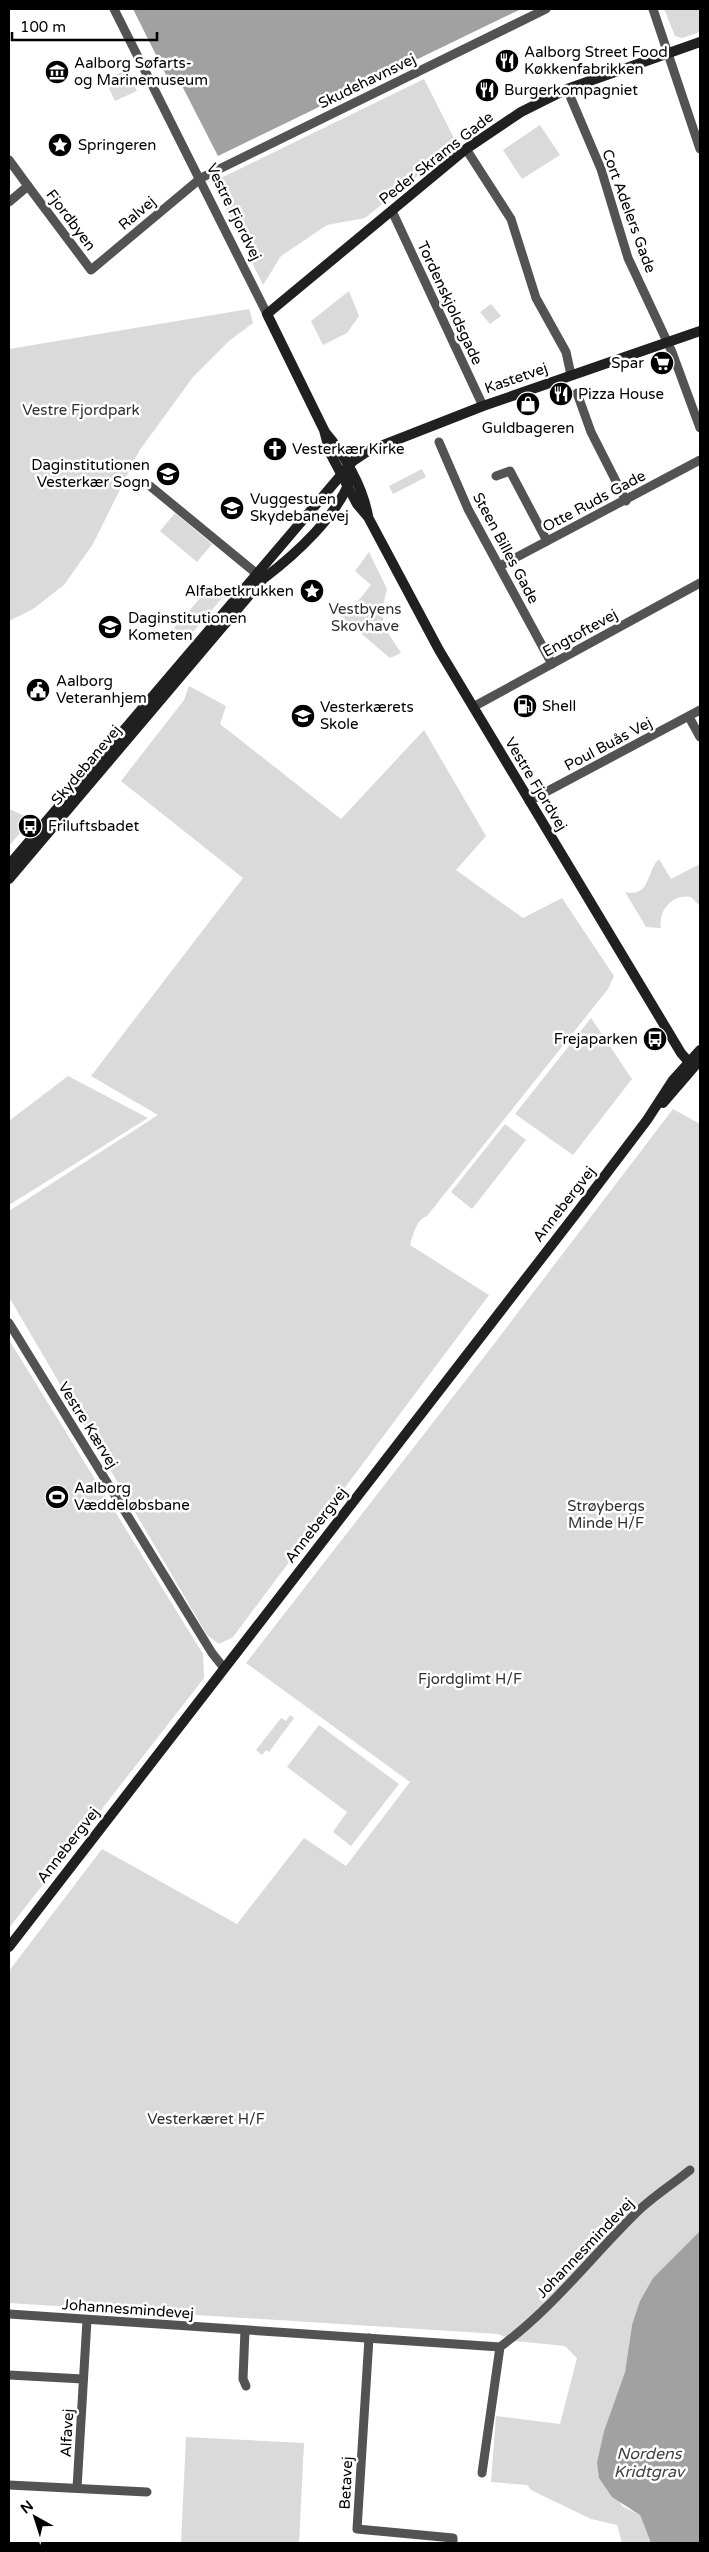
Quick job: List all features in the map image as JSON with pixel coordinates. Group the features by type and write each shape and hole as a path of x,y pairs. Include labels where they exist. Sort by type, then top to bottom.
{"street":[{"name":"Vestre Fjordvej","path":"114,9 201,178 324,430 336,444 347,472 365,501 368,517"},
{"name":"Skudehavnsvej","path":"201,178 546,9"},
{"path":"653,9 700,149"},
{"name":"Peder Skrams Gade","path":"267,314 466,149 521,112 567,89 700,42"},
{"name":"Cort Adelers Gade","path":"567,89 601,169 628,258 667,342"},
{"path":"466,149 511,219 536,298 566,352 571,375"},
{"name":"Fjordbyen","path":"9,160 91,270"},
{"name":"Ralvej","path":"91,270 201,178"},
{"name":"Fjordbyen","path":"9,202 28,186"},
{"name":"Tordenskjoldsgade","path":"392,211 483,406"},
{"name":"Kastetvej","path":"347,472 368,451 483,406 700,331"},
{"path":"667,342 700,428"},
{"path":"577,393 591,432 626,501"},
{"name":"Steen Billes Gade","path":"439,442 468,509 552,664"},
{"name":"Otte Ruds Gade","path":"500,566 626,501 700,460"},
{"path":"496,476 510,471 547,541"},
{"name":"Skydebanevej","path":"9,865 260,576 295,554 338,504 348,487 347,472"},
{"name":"Skydebanevej","path":"9,879 347,472"},
{"path":"150,486 260,576"},
{"name":"Vestre Fjordvej","path":"348,487 368,517 404,587 529,802 668,1033 696,1066"},
{"name":"Engtoftevej","path":"473,707 700,583"},
{"name":"Poul Buås Vej","path":"529,802 700,710"},
{"path":"689,717 700,738"},
{"name":"Annebergvej","path":"9,1947 647,1120 681,1085 696,1066 700,1050"},
{"name":"Vestre Kærvej","path":"9,1323 212,1653 224,1668"},
{"name":"Johannesmindevej","path":"9,2314 500,2347 527,2327 565,2291 637,2212 690,2170"},
{"name":"Alfavej","path":"77,2488 87,2320"},
{"path":"245,2330 243,2379 246,2386"},
{"name":"Betavej","path":"369,2338 357,2529 453,2538 453,2543"},
{"path":"482,2473 500,2347"},
{"path":"9,2375 83,2379"},
{"path":"9,2485 147,2492"}],"green space":[{"path":"664,9 700,9 700,32 682,38 675,36"},
{"path":"126,70 137,91 115,101 105,80"},
{"path":"424,79 457,144 365,218 327,225 281,256 263,285 217,190 216,184 221,178"},
{"path":"540,125 560,155 522,179 503,150"},
{"path":"349,291 359,316 347,333 323,345 311,321"},
{"path":"491,304 501,316 490,324 480,312"},
{"name":"Vestre Fjordpark","path":"249,309 253,323 229,341 193,377 139,451 93,544 64,585 33,609 9,621 9,349"},
{"path":"422,469 426,477 393,494 389,486"},
{"path":"175,513 212,544 197,562 160,531"},
{"name":"Vestbyens Skovhave","path":"369,552 387,589 383,609 384,623 401,653 390,658 338,614 344,606 350,611 371,585 355,571"},
{"path":"225,586 229,590 187,639 174,628 209,588"},
{"path":"189,686 226,706 220,724 341,819 424,730 486,836 456,870 523,918 562,898 614,976 608,989 427,1216 420,1221 414,1232 410,1245 489,1295 233,1637 219,1644 207,1635 9,1297 9,1211 158,1115 91,1076 243,878 121,781 184,700"},
{"path":"9,809 32,819 9,846"},
{"path":"659,859 671,879 700,864 700,906 691,897 684,896 678,898 673,900 664,909 661,928 646,927 625,892 633,893 644,887"},
{"path":"591,1018 632,1079 573,1155 515,1114"},
{"path":"68,1076 148,1118 9,1205 9,1121"},
{"path":"673,1109 700,1124 700,2231 653,2278 632,2325 625,2372 604,2431 597,2462 622,2506 640,2515 651,2543 622,2543 617,2525 591,2519 531,2490 527,2485 491,2482 496,2416 560,2424 577,2358 565,2346 515,2341 498,2334 9,2303 9,1971 102,1849 237,1924 304,1838 346,1866 410,1782 246,1663 494,1344"},
{"path":"505,1124 526,1140 472,1209 451,1192"},
{"name":"Aalborg Væddeløbsbane","path":"9,1340 203,1654 204,1678 9,1928"},
{"path":"290,1715 294,1718 269,1752 266,1750 262,1755 256,1750 281,1718 286,1721"},
{"path":"319,1725 399,1784 351,1846 333,1832 347,1812 287,1767"},
{"path":"186,2437 304,2443 299,2543 181,2543"}],"water":[{"path":"133,9 521,9 218,156 178,78 169,81"},
{"name":"Nordens Kridtgrav","path":"700,2231 700,2543 651,2543 640,2515 612,2497 599,2478 597,2462 604,2431 625,2372 632,2325 640,2301 653,2278"}],"place":[{"name":"Aalborg Street Food Køkkenfabrikken","path":"507,61"},
{"name":"Aalborg Søfarts- og Marinemuseum","path":"57,72"},
{"name":"Burgerkompagniet","path":"487,90"},
{"name":"Springeren","path":"60,145"},
{"name":"Spar","path":"662,363"},
{"name":"Pizza House","path":"561,394"},
{"name":"Guldbageren","path":"528,404"},
{"name":"Vesterkær Kirke","path":"275,449"},
{"name":"Daginstitutionen Vesterkær Sogn","path":"168,474"},
{"name":"Vuggestuen Skydebanevej","path":"232,508"},
{"name":"Alfabetkrukken","path":"312,591"},
{"name":"Daginstitutionen Kometen","path":"110,627"},
{"name":"Aalborg Veteranhjem","path":"38,690"},
{"name":"Shell","path":"525,706"},
{"name":"Vesterkærets Skole","path":"303,716"},
{"name":"Friluftsbadet","path":"30,826"},
{"name":"Frejaparken","path":"655,1039"},
{"name":"Aalborg Væddeløbsbane","path":"57,1497"}],"park label":[{"name":"Strøybergs Minde H/F","path":"606,1514"},
{"name":"Fjordglimt H/F","path":"470,1679"},
{"name":"Vesterkæret H/F","path":"206,2119"}]}
